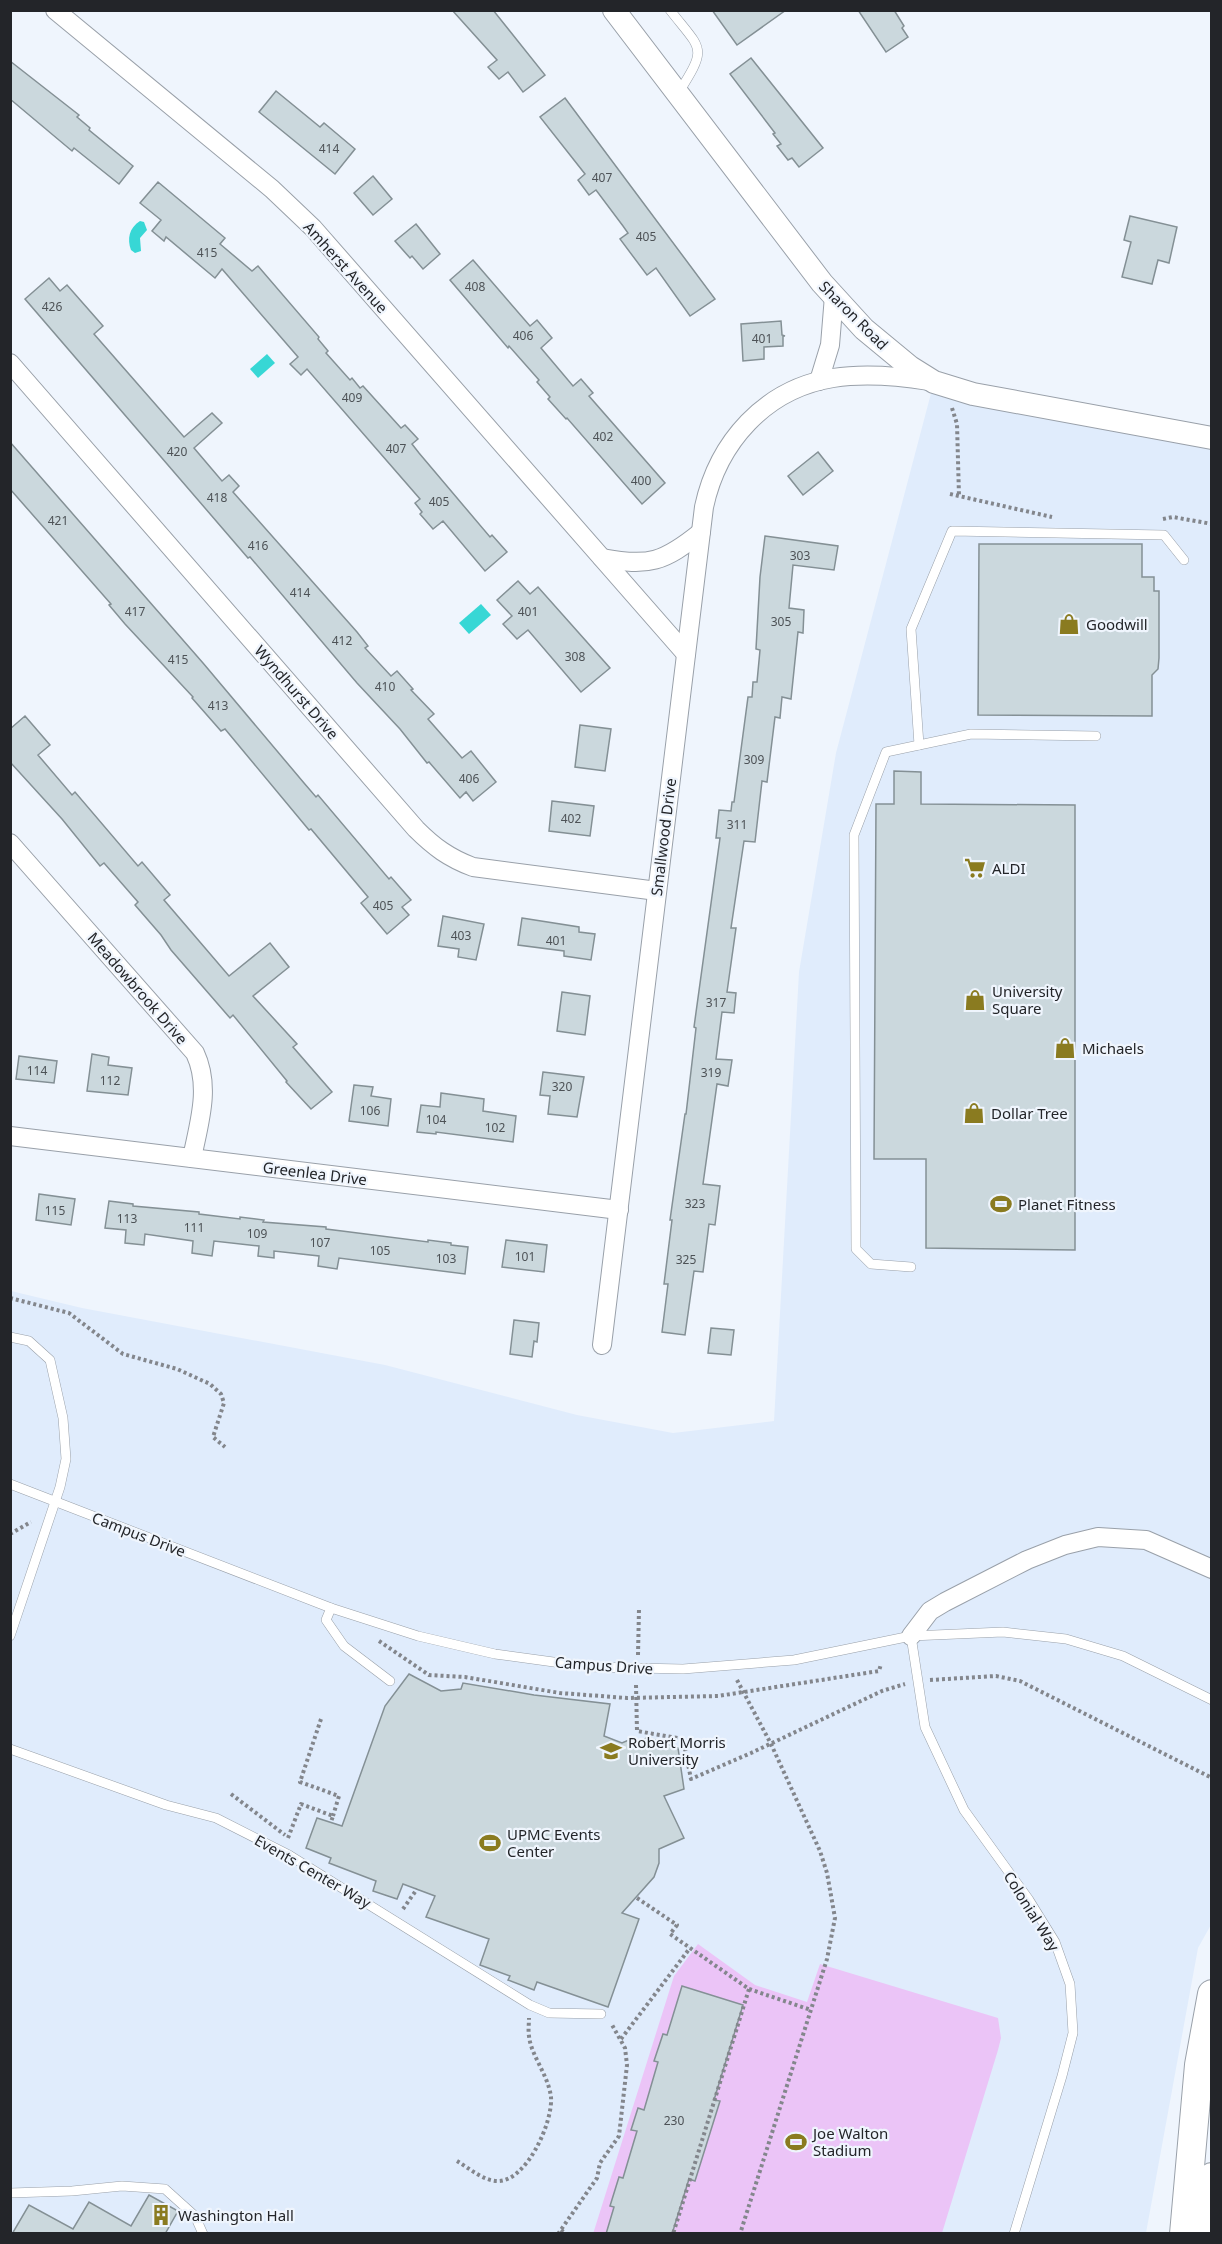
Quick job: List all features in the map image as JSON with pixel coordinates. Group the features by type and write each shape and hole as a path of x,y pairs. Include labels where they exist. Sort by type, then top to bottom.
{"main road":[{"path":"1184,2234 1199,2065 1212,1994"},
{"path":"1206,2234 1212,2177"}],"street":[{"name":"Amherst Avenue","path":"55,10 292,208 338,256 686,654"},
{"name":"Sharon Road","path":"614,10 822,283 882,345 910,367 934,382 973,394 1212,438"},
{"path":"819,381 830,345 834,296"},
{"name":"Wyndhurst Drive","path":"10,363 435,848 453,860 473,867 657,891"},
{"name":"Smallwood Drive","path":"602,1345 708,488 715,469 738,432 748,420 777,399 819,381 847,376 892,376 934,382"},
{"path":"602,558 626,562 657,560 676,551 701,532"},
{"name":"Meadowbrook Drive","path":"10,843 195,1053 203,1075 204,1088 192,1158"},
{"name":"Greenlea Drive","path":"10,1136 619,1210"},
{"path":"910,1636 930,1611 945,1602 1027,1560 1065,1545 1098,1537 1146,1540 1212,1569"}],"lane":[{"path":"670,10 697,46 699,57 678,94"},
{"path":"919,745 911,629 952,531 1164,535 1184,560"},
{"path":"911,1266 871,1264 856,1250 854,836 886,752 971,734 1096,736"},
{"path":"10,1337 29,1341 50,1360 63,1418 66,1459 60,1487 10,1636"},
{"name":"Campus Drive","path":"10,1484 331,1608 418,1636 495,1654 590,1667 683,1669 794,1660 910,1636 1003,1632 1066,1640 1123,1656 1212,1700"},
{"path":"331,1608 326,1620 344,1646 390,1681"},
{"name":"Colonial Way","path":"910,1636 925,1727 964,1810 1029,1900 1055,1942 1070,1984 1073,2033 1014,2234"},
{"name":"Events Center Way","path":"10,1749 166,1805 216,1818 289,1855 530,2005 549,2013 601,2014"},
{"path":"10,2193 72,2191 122,2186 165,2189 195,2216 203,2234"}],"path":[{"path":"957,424 959,496"},
{"path":"950,494 1054,518"},
{"path":"1152,522 1173,517 1212,524"},
{"path":"10,1298 69,1313 123,1354 177,1370 210,1384 221,1394 224,1402 213,1437 225,1447"},
{"path":"10,1534 31,1522"},
{"path":"638,1655 639,1609"},
{"path":"636,1684 637,1731 683,1738 691,1779 882,1691 917,1681 988,1676 1020,1681 1212,1778"},
{"path":"737,1680 771,1744 820,1851 833,1899 835,1918 833,1934 811,2010 740,2234"},
{"path":"321,1719 300,1782 339,1796 331,1822"},
{"path":"231,1794 293,1842"},
{"path":"288,1838 301,1804 333,1816"},
{"path":"396,1920 417,1889"},
{"path":"637,1898 677,1925 670,1934 749,1989 811,2010"},
{"path":"621,2039 690,1948"},
{"path":"673,2234 749,1989"},
{"path":"457,2161 489,2180 509,2179 518,2173 545,2133 550,2116 551,2100 549,2085 529,2037 530,2005"},
{"path":"566,2234 560,2232 597,2178 600,2163 619,2136 627,2065 621,2039 609,2020 601,2014"}],"shaded area":[{"name":"Robert Morris University","path":"934,382 1211,438 1212,1923 1198,1948 1146,2233 11,2234 11,1291 82,1308 385,1365 577,1415 673,1433 774,1421 799,972 836,753"},
{"name":"Joe Walton Stadium","path":"698,1944 755,1985 807,2002 820,1964 998,2018 1001,2038 998,2050 942,2233 593,2234 674,1976"}],"water":[{"path":"140,221 144,222 147,230 140,238 141,251 135,253 131,250 129,238 131,230"},
{"path":"267,354 275,363 258,378 250,369"},
{"path":"481,604 491,615 469,634 459,623"}],"building":[{"path":"452,10 493,10 545,75 523,92 508,72 499,79 488,67 497,60"},
{"path":"712,10 786,10 737,45"},
{"path":"858,10 894,10 908,37 886,52"},
{"path":"751,58 823,148 799,167 792,158 788,160 777,146 781,144 773,134 775,133 730,74"},
{"path":"10,61 79,115 77,117 90,128 89,130 133,166 119,184 74,148 72,151 10,99"},
{"path":"276,91 320,127 324,123 355,149 335,174 259,112"},
{"path":"565,98 715,299 690,316 656,268 647,275 620,239 628,233 596,190 589,195 578,180 585,174 540,117"},
{"path":"373,176 392,199 373,215 354,193"},
{"path":"158,182 225,238 220,244 252,271 258,266 319,337 318,339 328,351 326,353 350,380 352,378 360,388 363,386 401,428 405,425 418,439 412,444 419,453 490,537 492,535 507,552 485,571 443,521 433,529 420,514 422,512 415,503 420,499 307,369 301,375 290,364 298,357 222,269 215,278 166,237 164,241 152,231 161,220 140,203"},
{"path":"1130,216 1177,227 1169,263 1158,260 1152,284 1122,277 1131,242 1124,240"},
{"path":"416,224 440,254 423,269 395,241"},
{"path":"473,260 530,326 537,320 552,338 541,348 573,386 581,379 593,393 589,396 665,483 642,504 548,399 550,397 537,382 539,380 509,346 508,348 450,280"},
{"path":"49,278 60,291 67,285 103,326 94,334 184,437 212,413 222,423 194,448 222,481 229,475 239,486 233,492 357,632 368,646 365,648 391,676 397,671 413,689 411,690 434,714 428,719 462,758 471,751 496,782 473,801 466,792 460,798 429,762 427,763 400,729 357,683 25,299"},
{"path":"781,321 782,335 785,336 783,336 783,346 764,347 764,359 743,361 741,324"},
{"path":"10,442 203,663 316,797 318,795 389,879 391,877 411,900 402,907 409,915 387,934 361,903 368,897 311,829 309,830 225,729 221,731 193,697 125,624 109,605 111,604 10,489"},
{"path":"818,452 833,471 803,495 788,476"},
{"path":"765,536 838,546 834,570 793,565 789,608 804,610 803,633 798,632 791,699 782,697 780,718 775,717 767,782 762,781 755,842 744,841 731,928 736,928 727,992 736,993 734,1013 722,1012 716,1059 732,1060 728,1086 717,1084 703,1184 720,1186 715,1225 709,1224 703,1272 694,1271 685,1335 662,1332 668,1284 664,1284 672,1220 670,1220 686,1114 696,1028 694,1027 720,838 716,838 719,810 731,811 732,802 734,802 748,697 752,697 753,682 757,682 760,650 756,649"},
{"name":"Goodwill","path":"979,544 1142,544 1142,577 1154,577 1154,591 1159,591 1159,658 1158,669 1152,675 1152,716 978,715"},
{"path":"518,581 530,594 538,587 610,668 581,692 528,630 517,639 503,624 512,616 497,600"},
{"path":"25,716 50,745 38,755 72,795 75,792 138,866 142,862 170,895 164,900 229,976 270,943 289,967 253,996 297,1044 293,1047 332,1092 311,1109 286,1082 233,1015 230,1018 171,950 135,905 138,902 104,863 100,866 62,819 10,762 10,729"},
{"path":"580,725 611,729 605,771 575,767"},
{"name":"University Square","path":"894,771 921,772 921,804 1075,805 1075,1250 926,1248 926,1159 874,1159 876,804 894,804"},
{"path":"552,801 594,806 590,836 549,831"},
{"path":"443,916 484,924 476,960 458,957 459,949 438,946"},
{"path":"522,918 579,927 579,932 595,934 591,960 564,956 564,951 518,945"},
{"path":"562,992 590,996 585,1035 557,1031"},
{"path":"92,1054 109,1057 108,1065 132,1068 128,1095 87,1091"},
{"path":"19,1056 57,1061 54,1083 16,1079"},
{"path":"543,1072 584,1077 577,1117 548,1114 550,1096 540,1095"},
{"path":"354,1085 373,1087 371,1096 391,1099 388,1126 349,1121"},
{"path":"441,1093 484,1099 483,1111 516,1116 513,1142 436,1132 436,1134 417,1132 421,1105 440,1107"},
{"path":"39,1194 75,1199 71,1225 36,1220"},
{"path":"109,1201 133,1204 133,1206 264,1220 263,1222 326,1227 326,1229 451,1243 451,1245 468,1247 465,1274 339,1258 337,1269 318,1266 319,1256 274,1251 274,1258 258,1256 259,1246 214,1241 212,1256 192,1253 193,1241 145,1234 144,1245 125,1243 126,1230 105,1228"},
{"path":"506,1240 547,1245 544,1272 502,1267"},
{"path":"514,1320 539,1323 537,1342 534,1341 532,1357 510,1354"},
{"path":"711,1328 734,1330 731,1355 708,1353"},
{"name":"UPMC Events Center","path":"409,1674 441,1691 461,1689 463,1683 534,1695 610,1704 604,1736 622,1743 631,1739 641,1742 647,1737 678,1748 684,1789 664,1796 684,1838 659,1849 659,1863 654,1877 622,1913 639,1919 608,2007 537,1982 534,1990 508,1980 510,1976 480,1965 489,1939 426,1917 435,1896 403,1884 397,1899 373,1891 376,1881 329,1863 331,1858 306,1848 317,1818 342,1826 385,1706"},
{"path":"682,1986 743,2005 714,2100 720,2101 695,2181 689,2179 672,2234 606,2234 614,2207 610,2206 619,2177 623,2178 637,2131 631,2130 638,2108 644,2110 658,2062 654,2061 663,2034 667,2035"},
{"name":"Washington Hall","path":"149,2195 178,2211 165,2234 12,2234 29,2205 73,2229 89,2202 131,2226"}],"place":[{"name":"Goodwill","path":"1069,624"},
{"name":"ALDI","path":"975,868"},
{"name":"University Square","path":"975,1000"},
{"name":"Michaels","path":"1065,1048"},
{"name":"Dollar Tree","path":"974,1113"},
{"name":"Planet Fitness","path":"1001,1204"},
{"name":"Robert Morris University","path":"611,1751"},
{"name":"UPMC Events Center","path":"490,1843"},
{"name":"Joe Walton Stadium","path":"796,2142"},
{"name":"Washington Hall","path":"161,2215"}]}
